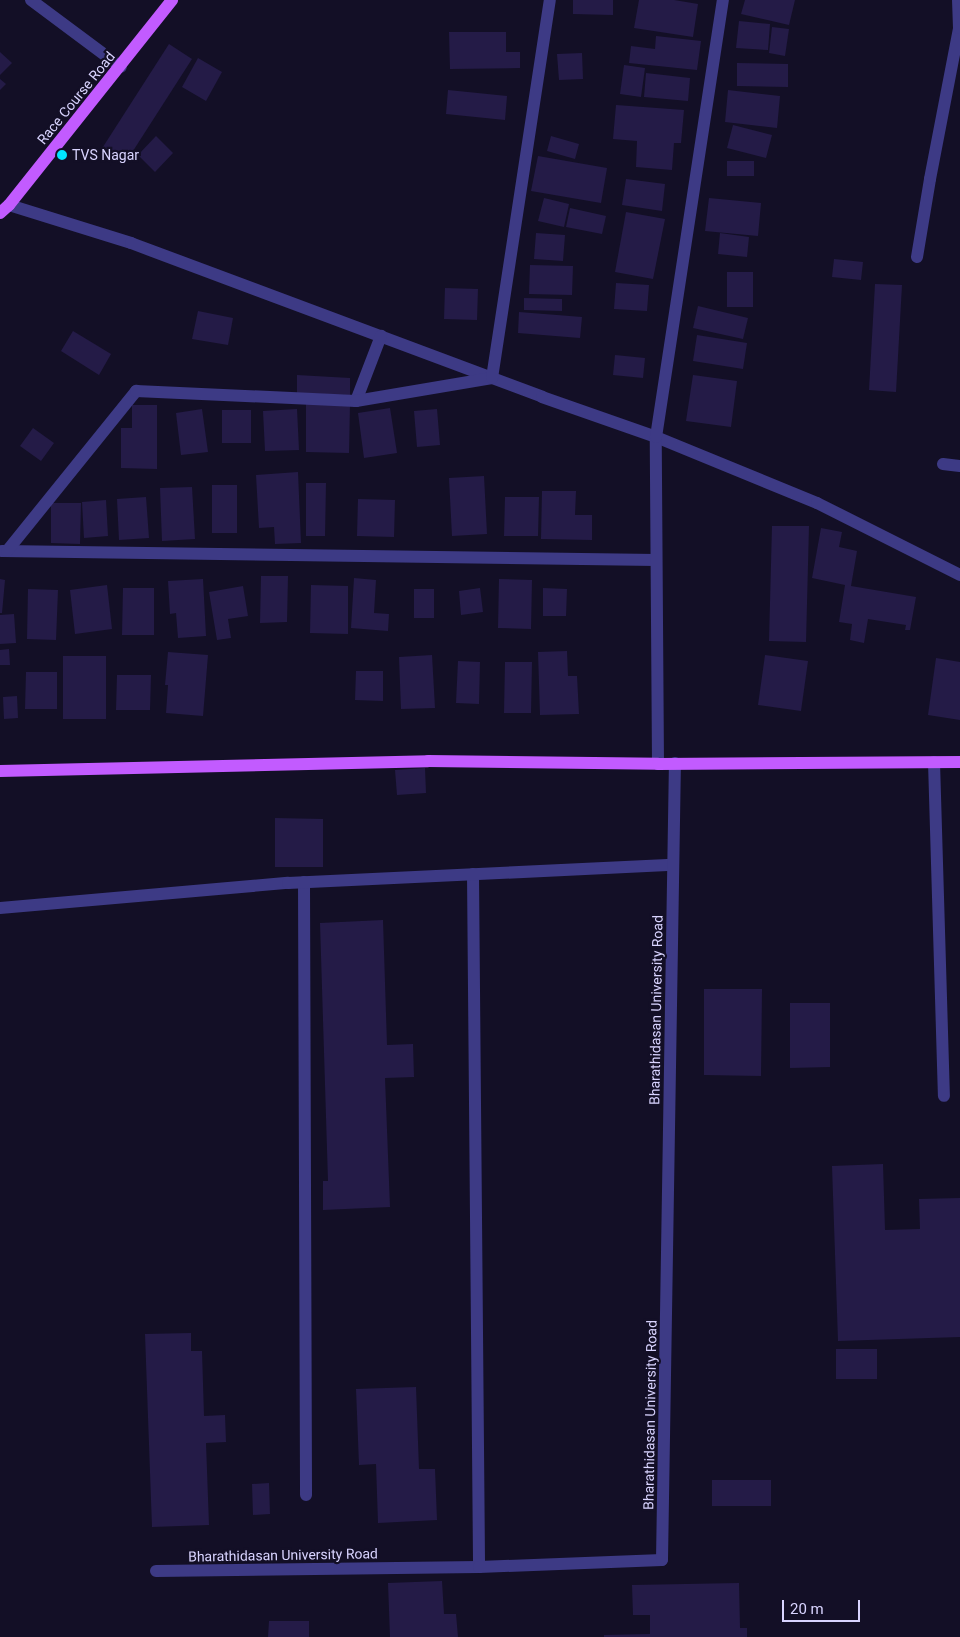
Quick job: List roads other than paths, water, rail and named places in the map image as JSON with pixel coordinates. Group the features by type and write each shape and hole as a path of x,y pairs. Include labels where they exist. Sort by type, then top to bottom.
{"main road":[{"name":"Race Course Road","path":"5,209 121,67 172,0"},
{"path":"0,771 428,761 658,764 960,762"}],"street":[{"path":"31,0 121,67"},
{"path":"492,378 550,0"},
{"path":"658,764 656,437 723,0"},
{"path":"917,257 959,28 958,0"},
{"path":"5,209 131,243 492,378 656,437 817,503 960,575"},
{"path":"356,401 381,336"},
{"path":"3,551 136,391 356,401 492,378"},
{"path":"943,464 960,466"},
{"path":"3,551 656,560"},
{"path":"934,762 944,1096"},
{"name":"Bharathidasan University Road","path":"156,1571 479,1567 662,1560 675,763"},
{"path":"0,908 304,882 674,865"},
{"path":"473,874 479,1567"},
{"path":"304,882 306,1495"}],"place":[{"name":"TVS Nagar","path":"62,155"}]}
